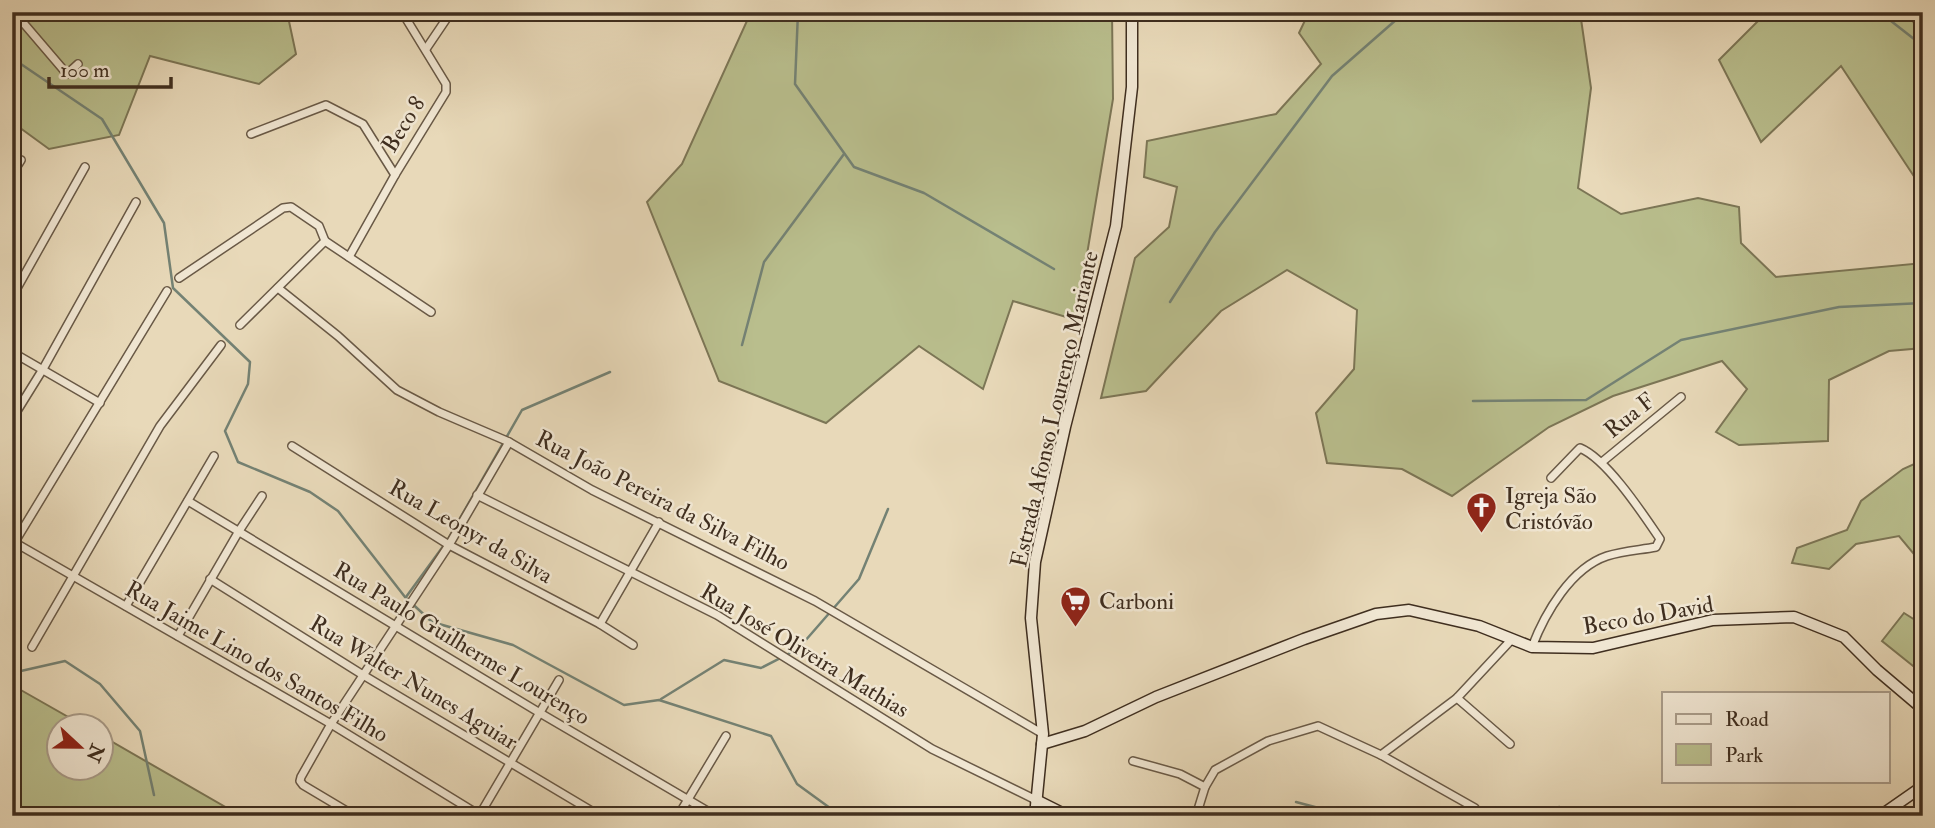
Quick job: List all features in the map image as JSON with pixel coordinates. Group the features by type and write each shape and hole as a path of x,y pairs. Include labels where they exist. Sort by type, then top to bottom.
{"street":[{"path":"14,12 67,74 78,64"},
{"name":"Beco 8","path":"349,257 395,174 446,92 446,84 402,12"},
{"path":"426,49 451,12"},
{"name":"Estrada Afonso Lourenço Mariante","path":"1035,816 1043,739 1031,618 1035,562 1065,427 1116,226 1132,87 1132,12"},
{"path":"251,134 326,105 363,124 395,174"},
{"path":"12,174 21,160"},
{"path":"12,297 85,167"},
{"path":"12,419 43,369 136,202"},
{"path":"179,278 283,208 291,207 319,226 325,242 431,312"},
{"path":"240,325 325,242"},
{"name":"Rua João Pereira da Silva Filho","path":"278,288 338,336 397,390 439,412 509,442 592,489 815,601 1043,739"},
{"path":"13,543 167,291"},
{"path":"32,647 160,426 221,345"},
{"path":"12,352 100,403"},
{"name":"Rua F","path":"1602,462 1681,397"},
{"path":"355,816 300,781 331,724 449,545 509,442"},
{"name":"Rua Leonyr da Silva","path":"292,446 449,545 600,624 633,645"},
{"path":"1532,647 1539,628 1558,596 1583,571 1605,556 1656,547 1660,539 1602,462 1580,448 1551,478"},
{"path":"126,606 214,456"},
{"name":"Rua José Oliveira Mathias","path":"477,495 717,615 932,749 1036,800"},
{"path":"178,636 262,496"},
{"name":"Rua Paulo Guilherme Lourenço","path":"188,501 716,816"},
{"path":"600,624 659,522"},
{"name":"Rua Jaime Lino dos Santos Filho","path":"13,543 331,724 480,816"},
{"name":"Rua Walter Nunes Aguiar","path":"210,579 363,675 600,816"},
{"name":"Beco do David","path":"1043,739 1070,737 1156,697 1304,639 1376,614 1409,610 1479,626 1532,647 1593,648 1713,620 1794,617 1844,637 1877,670 1923,709"},
{"path":"1381,755 1457,698 1512,639"},
{"path":"480,816 559,680"},
{"path":"1457,698 1510,744"},
{"path":"1196,816 1205,787 1215,770 1268,741 1318,726 1381,755 1475,808"},
{"path":"678,816 726,737"},
{"path":"1133,761 1180,774 1205,787"},
{"path":"1880,816 1923,786"},
{"path":"1036,800 1068,816"}],"green space":[{"path":"12,12 287,12 296,54 259,84 150,56 119,135 49,149 12,122"},
{"path":"751,12 1112,12 1113,99 1076,320 1013,301 983,389 919,346 826,423 719,381 647,202 682,164"},
{"path":"1309,12 1580,12 1591,88 1578,188 1621,214 1698,198 1739,207 1741,243 1776,277 1923,263 1923,348 1889,351 1829,380 1828,441 1739,445 1716,432 1747,389 1722,361 1613,396 1549,427 1452,496 1402,469 1327,463 1316,413 1354,369 1357,310 1287,270 1221,311 1146,391 1101,398 1135,258 1169,227 1177,187 1144,177 1147,141 1276,114 1321,64 1299,33"},
{"path":"1767,12 1908,12 1923,40 1923,190 1841,66 1761,142 1719,60"},
{"path":"1923,460 1923,565 1899,536 1856,544 1829,569 1792,563 1797,548 1847,530 1861,501 1903,469"},
{"path":"1904,613 1923,625 1923,674 1882,641"},
{"path":"12,685 59,712 46,712 46,782 116,782 116,744 241,816 12,816"}],"waterway":[{"path":"798,12 795,84 854,167 924,193 1054,269"},
{"path":"1170,302 1215,232 1332,76 1405,12"},
{"path":"1888,12 1891,21 1923,46"},
{"path":"12,58 102,119 164,223 173,288 250,362 248,384 225,431 238,462 310,492 338,511 405,597 432,622 513,645 624,705 659,700 771,736 797,784 841,816"},
{"path":"742,345 764,262 844,154"},
{"path":"1473,401 1586,400 1681,340 1839,307 1923,303"},
{"path":"406,597 447,541 522,410 610,372"},
{"path":"661,699 724,660 761,668 798,649 859,579 888,509"},
{"path":"12,673 65,661 100,684 140,731 154,795"},
{"path":"1296,802 1349,816"},
{"path":"1549,816 1559,807 1600,816"}],"place":[{"name":"Igreja São Cristóvão","path":"1482,535"},
{"name":"Carboni","path":"1076,628"}]}
